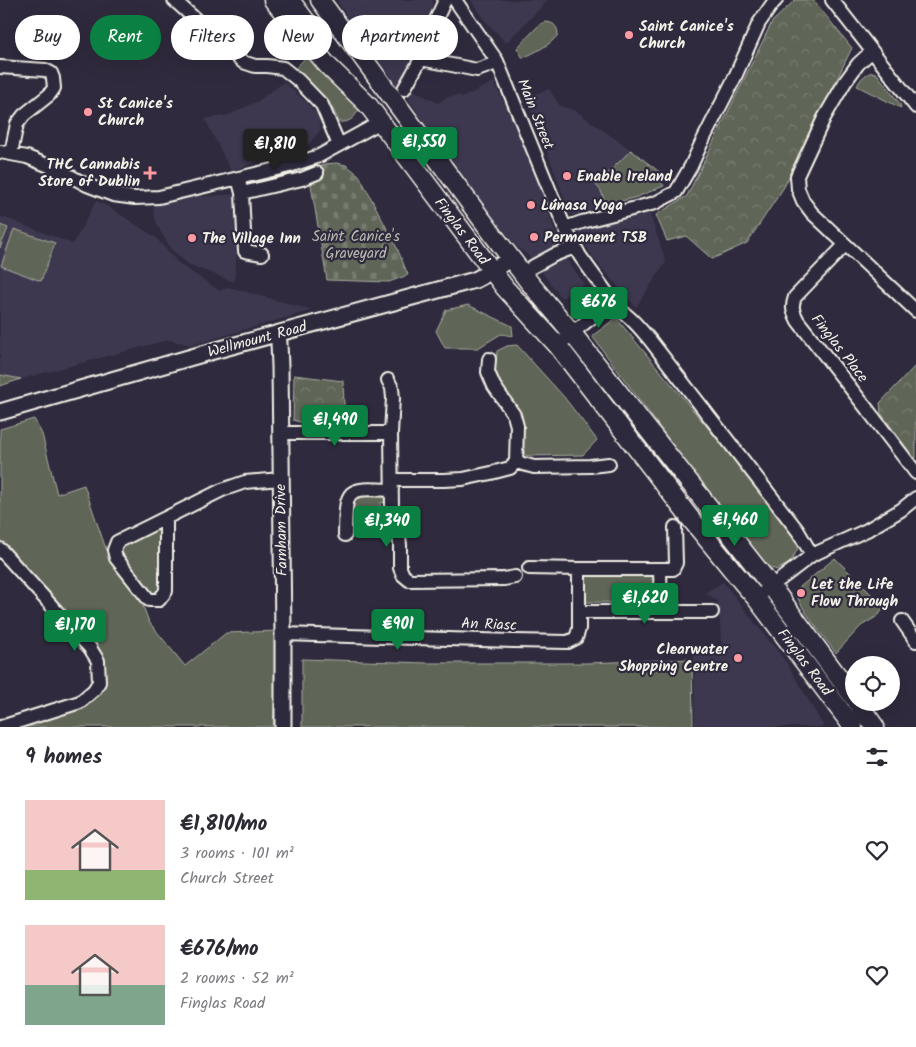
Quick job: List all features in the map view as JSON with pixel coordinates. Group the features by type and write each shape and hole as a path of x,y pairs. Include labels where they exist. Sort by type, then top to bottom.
{"main road":[{"name":"Finglas Road","path":"273,0 328,66 368,105 492,271 510,294 558,346 690,518 756,598 853,727"},
{"path":"290,0 368,105"},
{"name":"Finglas Road","path":"320,0 510,258 572,333 771,586 845,686"},
{"path":"863,711 875,727"}],"street":[{"path":"174,0 243,62 255,66 283,68 298,80 322,105 339,145"},
{"path":"438,15 445,0"},
{"name":"Main Street","path":"455,0 497,61 565,228 575,247"},
{"path":"565,228 655,202 676,192 734,79 759,23 776,0"},
{"path":"832,0 916,107"},
{"path":"872,51 858,64 845,82 824,118 797,176 798,189 803,201 812,213 916,311"},
{"path":"404,89 421,60 477,70 492,65 497,61"},
{"path":"0,67 45,70 51,73 54,88 49,95 24,115 17,124 5,153 26,157 112,195 135,198 159,197 289,166 319,156 381,122"},
{"path":"242,193 302,179 317,173"},
{"path":"238,178 242,193 245,251 262,254"},
{"name":"Finglas Place","path":"845,245 795,297 792,304 793,312 916,474"},
{"path":"532,267 554,255 575,247 609,296 609,304"},
{"name":"Wellmount Road","path":"0,412 475,280 510,258"},
{"path":"558,346 609,304"},
{"path":"609,304 620,308 650,340 798,531 812,555"},
{"name":"Farnham Drive","path":"278,334 283,727"},
{"path":"345,535 345,505 348,497 354,491 392,485 463,479 510,468 516,462 517,426 514,415 494,386 488,372 489,359"},
{"path":"388,380 392,388 393,398 391,433 392,508 398,528 400,568 403,575 409,580 504,579 515,577"},
{"path":"280,433 391,433"},
{"path":"516,462 534,467 609,464"},
{"path":"166,518 166,592 159,600 149,600 116,558 114,550 117,542 222,490 245,482 281,479"},
{"path":"756,598 812,555 875,526 916,498"},
{"path":"529,568 673,569 676,563 675,526"},
{"path":"0,549 90,648 98,661 99,682 94,690 80,702 1,727"},
{"name":"An Riasc","path":"283,634 568,642 576,638 579,629 578,569"},
{"path":"660,569 661,612"},
{"path":"578,612 712,612"},
{"path":"902,621 916,641"}],"shaded area":[{"path":"337,0 433,0 429,15 346,15"},
{"path":"471,0 548,0 506,43 482,17"},
{"path":"378,60 414,60 399,88"},
{"path":"284,82 317,115 321,129 309,144 231,171 205,119 229,115 258,101"},
{"path":"494,82 528,154 566,258 584,284 562,298 528,255 517,247 466,183 408,99 413,90 438,103 447,97 460,95 462,98"},
{"path":"549,89 560,106 576,111 631,150 596,185 601,191 606,205 574,215 570,214 526,97"},
{"path":"238,194 239,230 234,282 188,264 171,249 157,225 153,210 155,205 191,197"},
{"path":"96,201 109,207 155,237 179,264 220,291 228,287 312,310 192,345 168,340 21,379 0,375 0,216 73,244"},
{"path":"649,212 666,262 636,307 593,258 575,227 642,216"},
{"name":"Clearwater Shopping Centre","path":"723,582 786,662 824,727 695,727 694,654 722,650 718,601 705,593"}],"green space":[{"path":"795,0 813,0 852,48 784,187 747,243 712,259 686,236 667,241 656,215 687,196 772,22"},
{"path":"545,22 555,26 558,35 546,46 523,58 517,48 540,24"},
{"path":"303,60 315,60 360,108 356,115 346,122 339,122 320,92 292,72"},
{"path":"873,72 877,74 901,108 857,86 864,77"},
{"path":"631,150 662,174 659,179 664,186 637,197 606,205 601,191 596,185"},
{"name":"Saint Canice's Graveyard","path":"336,163 346,165 359,175 397,248 408,275 389,282 327,280 311,185 313,174 324,164"},
{"path":"0,225 8,228 0,248"},
{"path":"14,229 55,243 41,281 1,266"},
{"path":"468,305 512,326 513,336 501,334 478,348 445,348 436,331 446,310"},
{"path":"616,318 800,538 798,548 791,562 777,570 762,565 592,336"},
{"path":"517,345 564,397 597,440 583,455 527,456 522,452 492,373 497,351 507,346"},
{"path":"916,365 916,461 881,413 880,403"},
{"path":"0,375 21,379 0,386"},
{"path":"294,375 343,381 345,424 312,424 293,420"},
{"path":"34,419 42,434 57,494 84,485 114,567 140,598 149,622 185,666 226,633 278,631 273,727 24,727 82,708 97,695 93,646 0,541 0,429"},
{"path":"362,494 387,494 387,502 380,503 381,515 349,516 352,498"},
{"path":"158,529 162,531 160,591 154,593 146,589 122,552 123,546 152,530"},
{"path":"835,558 885,608 876,617 861,626 836,653 807,615 795,591"},
{"path":"648,574 653,576 654,579 654,597 651,603 585,602 583,575"},
{"path":"302,659 427,663 587,663 692,659 693,727 302,727"}],"place":[{"name":"Saint Canice's Church","path":"629,35"},
{"name":"St Canice's Church","path":"88,112"},
{"name":"THC Cannabis Store of Dublin","path":"150,173"},
{"name":"Enable Ireland","path":"567,176"},
{"name":"Lúnasa Yoga","path":"531,205"},
{"name":"Permanent TSB","path":"534,237"},
{"name":"The Village Inn","path":"192,238"},
{"name":"Let the Life Flow Through","path":"801,593"},
{"name":"Clearwater Shopping Centre","path":"738,658"}]}
